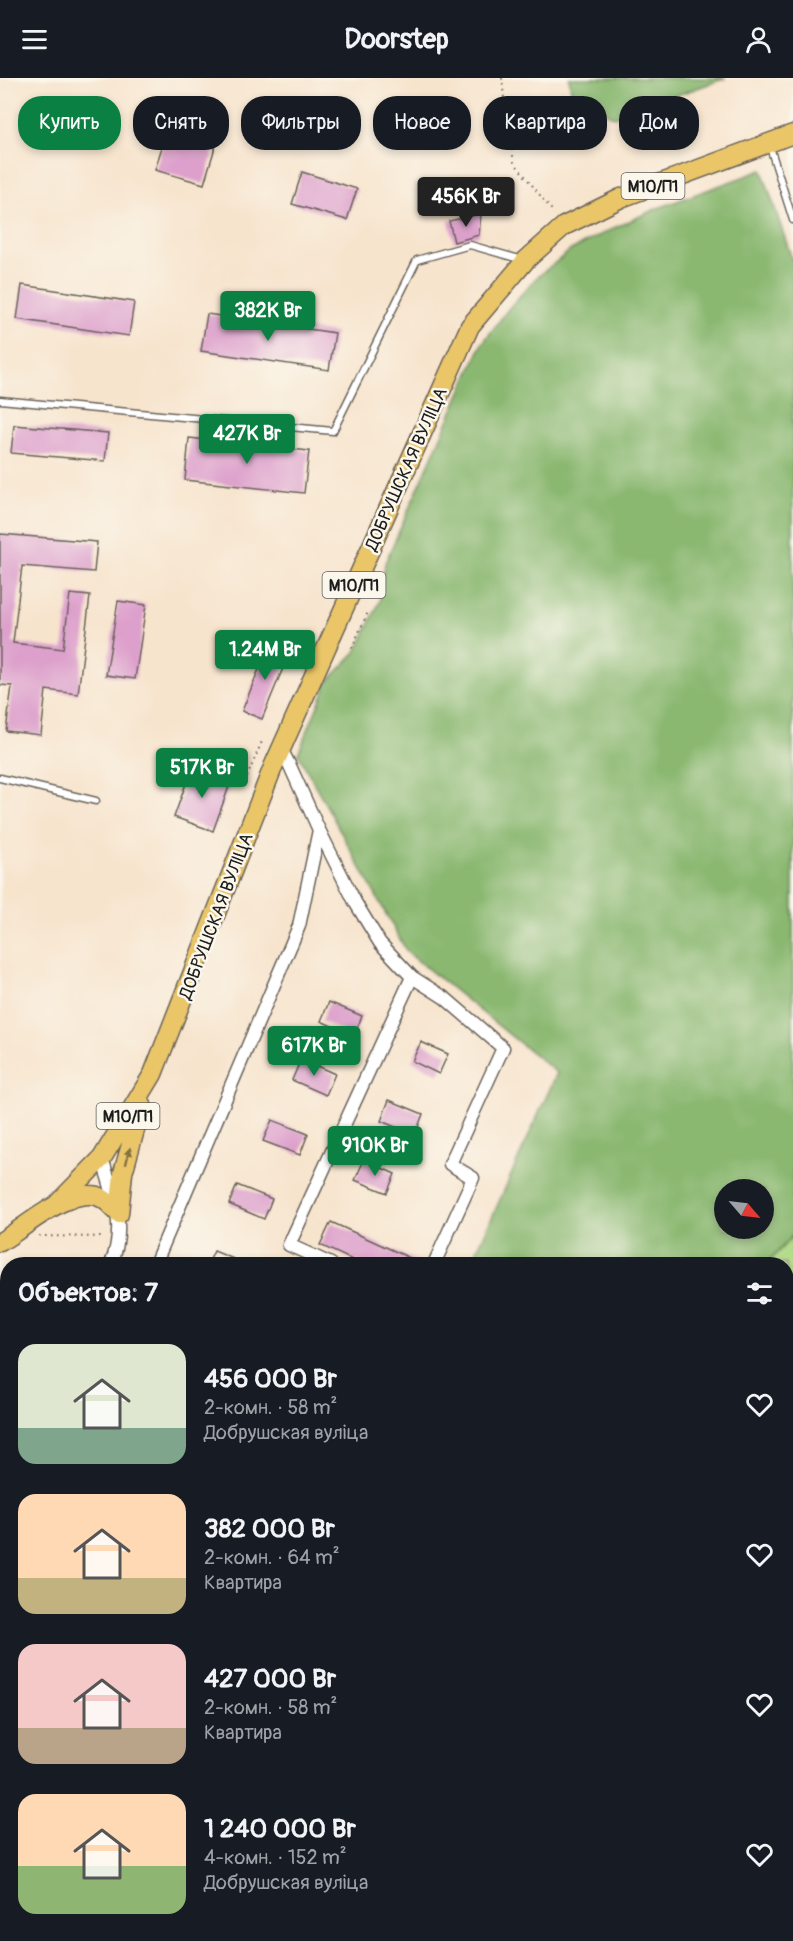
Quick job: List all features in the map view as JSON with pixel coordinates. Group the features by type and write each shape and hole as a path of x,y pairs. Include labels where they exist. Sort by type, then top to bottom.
{"main road":[{"name":"ДОБРУШСКАЯ ВУЛІЦА","path":"102,1158 153,1074 281,749 470,326 526,260 564,225 621,198 793,134"},
{"path":"119,1214 123,1173 137,1120 153,1074"},
{"name":"М10/П1","path":"0,1242 55,1206 102,1158"},
{"path":"55,1206 80,1195 98,1197 110,1204 119,1214"}],"street":[{"path":"281,749 355,902 380,944 412,977 445,998 503,1048 450,1164 472,1178 437,1257"},
{"path":"158,1257 299,926 319,830"},
{"path":"316,1257 289,1245 412,977"},
{"path":"102,1158 119,1214 119,1236 113,1257"}],"lane":[{"path":"769,143 793,220"},
{"path":"0,400 333,431 417,260 470,245 526,260"},
{"path":"0,778 96,801"}],"path":[{"path":"502,78 514,162 564,225"},
{"path":"352,648 368,612"},
{"path":"247,777 262,739"},
{"path":"40,1236 108,1237"}],"green space":[{"path":"569,78 726,78 674,96 619,96 619,115 614,117 607,113 607,96 579,96 571,91"},
{"path":"762,170 793,262 793,1235 773,1257 474,1257 557,1073 407,952 298,754 328,681 356,652 380,601 385,563 482,344 509,308 535,279 571,250 658,208"},
{"path":"793,1235 793,1257 773,1257"}],"building":[{"path":"161,150 214,150 204,184 155,170"},
{"path":"302,172 357,189 347,220 292,204"},
{"path":"481,214 479,235 454,242 449,221"},
{"path":"22,285 134,302 129,336 17,319"},
{"path":"207,314 335,333 329,370 201,351"},
{"path":"14,425 108,433 105,461 11,453"},
{"path":"189,438 309,451 304,493 185,480"},
{"path":"0,534 97,542 94,572 22,566 13,643 63,649 70,594 90,596 78,694 46,690 41,735 6,731 12,686 0,685"},
{"path":"118,601 146,605 135,679 106,675"},
{"path":"261,645 288,656 262,719 242,711 261,664 255,661"},
{"path":"192,767 231,781 213,831 174,817"},
{"path":"329,1002 362,1016 354,1036 321,1021"},
{"path":"421,1042 448,1054 439,1074 412,1061"},
{"path":"301,1059 335,1074 326,1095 292,1080"},
{"path":"389,1100 423,1114 415,1135 381,1121"},
{"path":"272,1120 308,1134 300,1155 263,1141"},
{"path":"364,1160 395,1174 387,1193 355,1180"},
{"path":"237,1185 272,1199 264,1219 229,1204"},
{"path":"331,1222 408,1257 346,1257 320,1245"},
{"path":"214,1251 229,1257 211,1257"}]}
